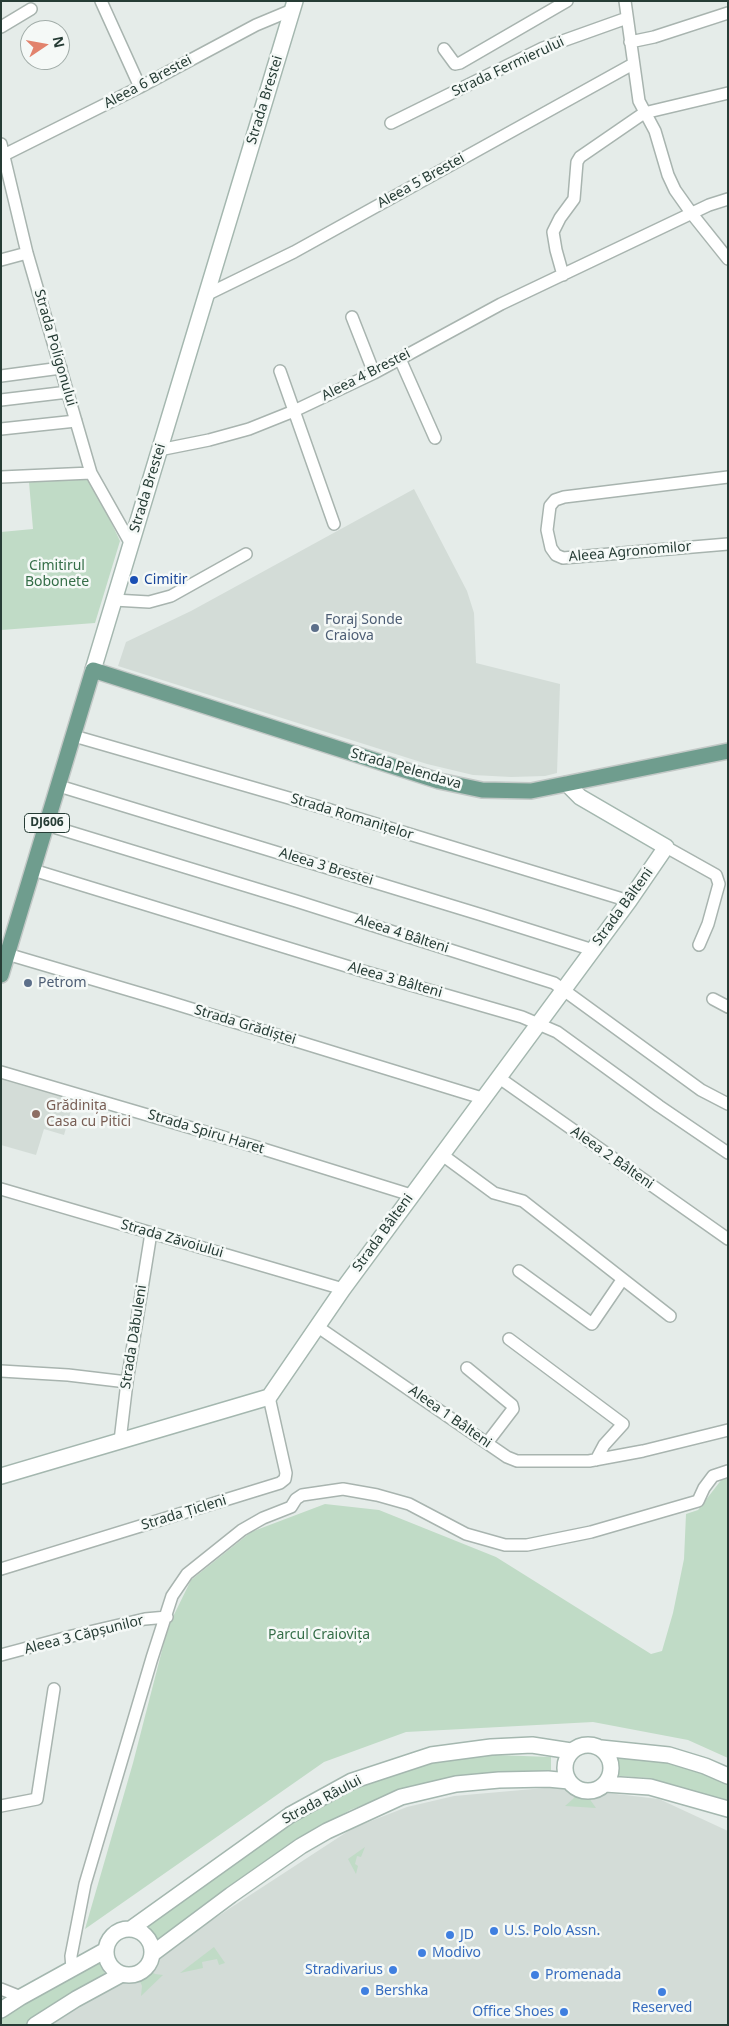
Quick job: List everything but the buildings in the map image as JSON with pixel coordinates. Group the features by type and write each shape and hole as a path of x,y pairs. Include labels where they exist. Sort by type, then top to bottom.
{"main road":[{"name":"Strada Brestei","path":"1,975 293,6"},
{"name":"Strada Pelendava","path":"93,670 439,781 482,790 531,791 728,751"},
{"path":"567,784 580,797 666,847"},
{"name":"Strada Bâlteni","path":"269,1397 343,1289 629,901 666,847"},
{"path":"1,1476 269,1397"},
{"name":"Strada Râului","path":"2,2005 21,1997 106,1950 109,1939 116,1932 132,1928 290,1816 352,1781 431,1755 532,1745 571,1751 586,1744 601,1748 669,1755 705,1766 728,1776"},
{"path":"571,1751 564,1766 569,1781 574,1787 586,1791 596,1790 605,1784 611,1771 609,1758 601,1748"},
{"path":"152,1954 302,1846 327,1831 401,1797 456,1784 548,1778 569,1781"},
{"path":"605,1784 650,1787 728,1809"},
{"path":"106,1950 110,1965 122,1974 133,1975 142,1971 149,1964 152,1947 147,1936 132,1928"},
{"path":"35,2025 76,1999 122,1974"}],"street":[{"path":"101,1 140,87"},
{"name":"Strada Fermierului","path":"444,49 455,64 460,63 567,1"},
{"path":"625,1 639,101 655,131 668,175 675,190 728,260"},
{"name":"Aleea 6 Brestei","path":"3,150 140,87 293,6"},
{"path":"1,27 31,9"},
{"path":"630,42 654,37 728,13"},
{"name":"Strada Fermierului","path":"391,123 543,48 628,18"},
{"name":"Aleea 5 Brestei","path":"206,295 294,252 633,64"},
{"path":"563,275 553,232 560,218 574,199 576,162 644,113 728,92"},
{"name":"Strada Poligonului","path":"3,150 4,169 91,473 131,544"},
{"name":"Aleea 4 Brestei","path":"160,450 248,429 294,411 374,373 501,304 709,205 728,198"},
{"path":"1,260 27,253"},
{"path":"352,317 374,373"},
{"path":"400,359 435,438"},
{"path":"1,376 61,368"},
{"path":"280,371 334,524"},
{"path":"1,400 68,392"},
{"path":"1,429 76,421"},
{"path":"1,477 91,473"},
{"name":"Aleea Agronomilor","path":"728,477 564,497 555,500 550,506 547,530 551,548 556,555 563,558 728,544"},
{"path":"114,600 149,602 171,596 246,554"},
{"name":"Strada Romanițelor","path":"74,736 327,809 629,901"},
{"name":"Aleea 3 Brestei","path":"59,786 482,914 593,950"},
{"name":"Aleea 4 Bâlteni","path":"47,825 554,983 701,1090 728,1104"},
{"path":"666,847 716,876 718,881 719,884 708,924 699,945"},
{"name":"Aleea 3 Bâlteni","path":"33,870 366,972 522,1017 556,1032 728,1153"},
{"name":"Strada Grădiștei","path":"7,954 482,1098"},
{"path":"713,999 728,1007"},
{"name":"Strada Spiru Haret","path":"1,1072 260,1148 411,1195"},
{"name":"Aleea 2 Bâlteni","path":"498,1077 728,1239"},
{"path":"441,1154 489,1190 523,1202 670,1316"},
{"name":"Strada Zăvoiului","path":"1,1189 343,1289"},
{"name":"Strada Dăbuleni","path":"120,1441 127,1382 151,1234"},
{"path":"519,1272 592,1324 622,1280"},
{"name":"Aleea 1 Bâlteni","path":"318,1326 507,1457 517,1461 596,1460 643,1452 728,1430"},
{"path":"509,1340 623,1424 604,1444 596,1460"},
{"path":"467,1368 512,1405 513,1409 487,1443"},
{"path":"1,1372 68,1375 127,1382"},
{"path":"269,1397 286,1473 285,1479 296,1499"},
{"path":"72,1968 71,1956 85,1884 172,1596 187,1574 242,1530 263,1518 291,1508 296,1499 302,1495 343,1489 377,1495 409,1504 466,1534 505,1545 527,1545 591,1532 698,1501 704,1488 713,1476 728,1470"},
{"name":"Strada Țicleni","path":"1,1569 280,1483 285,1479"},
{"name":"Aleea 3 Căpșunilor","path":"1,1655 145,1619 166,1617"},
{"path":"1,1806 37,1799 54,1689"},
{"path":"1,1989 21,1997"}],"shaded area":[{"name":"Foraj Sonde Craiova","path":"414,489 467,591 474,613 476,663 560,684 557,773 545,776 511,777 473,775 427,764 118,666 126,642 191,611"},
{"name":"Grădinița Casa cu Pitici","path":"1,1078 74,1100 64,1135 44,1129 36,1155 1,1145"},
{"path":"556,1787 659,1799 728,1831 728,2025 51,2025 353,1828 407,1807 454,1796"}],"green space":[{"name":"Cimitirul Bobonete","path":"90,478 120,541 95,623 1,630 1,532 33,529 29,482"},
{"name":"Parcul Craiovița","path":"728,1478 728,1758 688,1740 593,1722 406,1732 324,1762 85,1929 133,1763 168,1627 191,1580 251,1532 325,1504 379,1510 496,1557 651,1654 662,1651 673,1613 684,1559 686,1514 698,1510 722,1479"},
{"path":"495,1755 551,1757 551,1772 497,1772 452,1778 399,1791 350,1810 297,1841 159,1941 146,1923 290,1821 346,1791 394,1772 449,1758"},
{"path":"618,1756 676,1762 728,1782 728,1803 650,1778 619,1776"},
{"path":"577,1793 589,1794 596,1808 565,1806"},
{"path":"365,1847 361,1857 357,1856 355,1864 358,1866 356,1874 348,1859"},
{"path":"214,1947 225,1963 219,1965 217,1959 202,1962 203,1968 180,1973"},
{"path":"98,1957 105,1974 24,2025 1,2025 1,2019"},
{"path":"149,1970 155,1974 163,1975 141,1996 142,1986 139,1979"}],"place":[{"name":"Cimitir","path":"134,580"},
{"name":"Foraj Sonde Craiova","path":"315,628"},
{"name":"Petrom","path":"28,983"},
{"name":"Grădinița Casa cu Pitici","path":"36,1114"},
{"name":"U.S. Polo Assn.","path":"494,1931"},
{"name":"JD","path":"450,1935"},
{"name":"Modivo","path":"422,1953"},
{"name":"Stradivarius","path":"393,1970"},
{"name":"Promenada","path":"535,1975"},
{"name":"Bershka","path":"365,1991"},
{"name":"Reserved","path":"662,1992"},
{"name":"Office Shoes","path":"564,2012"}]}
